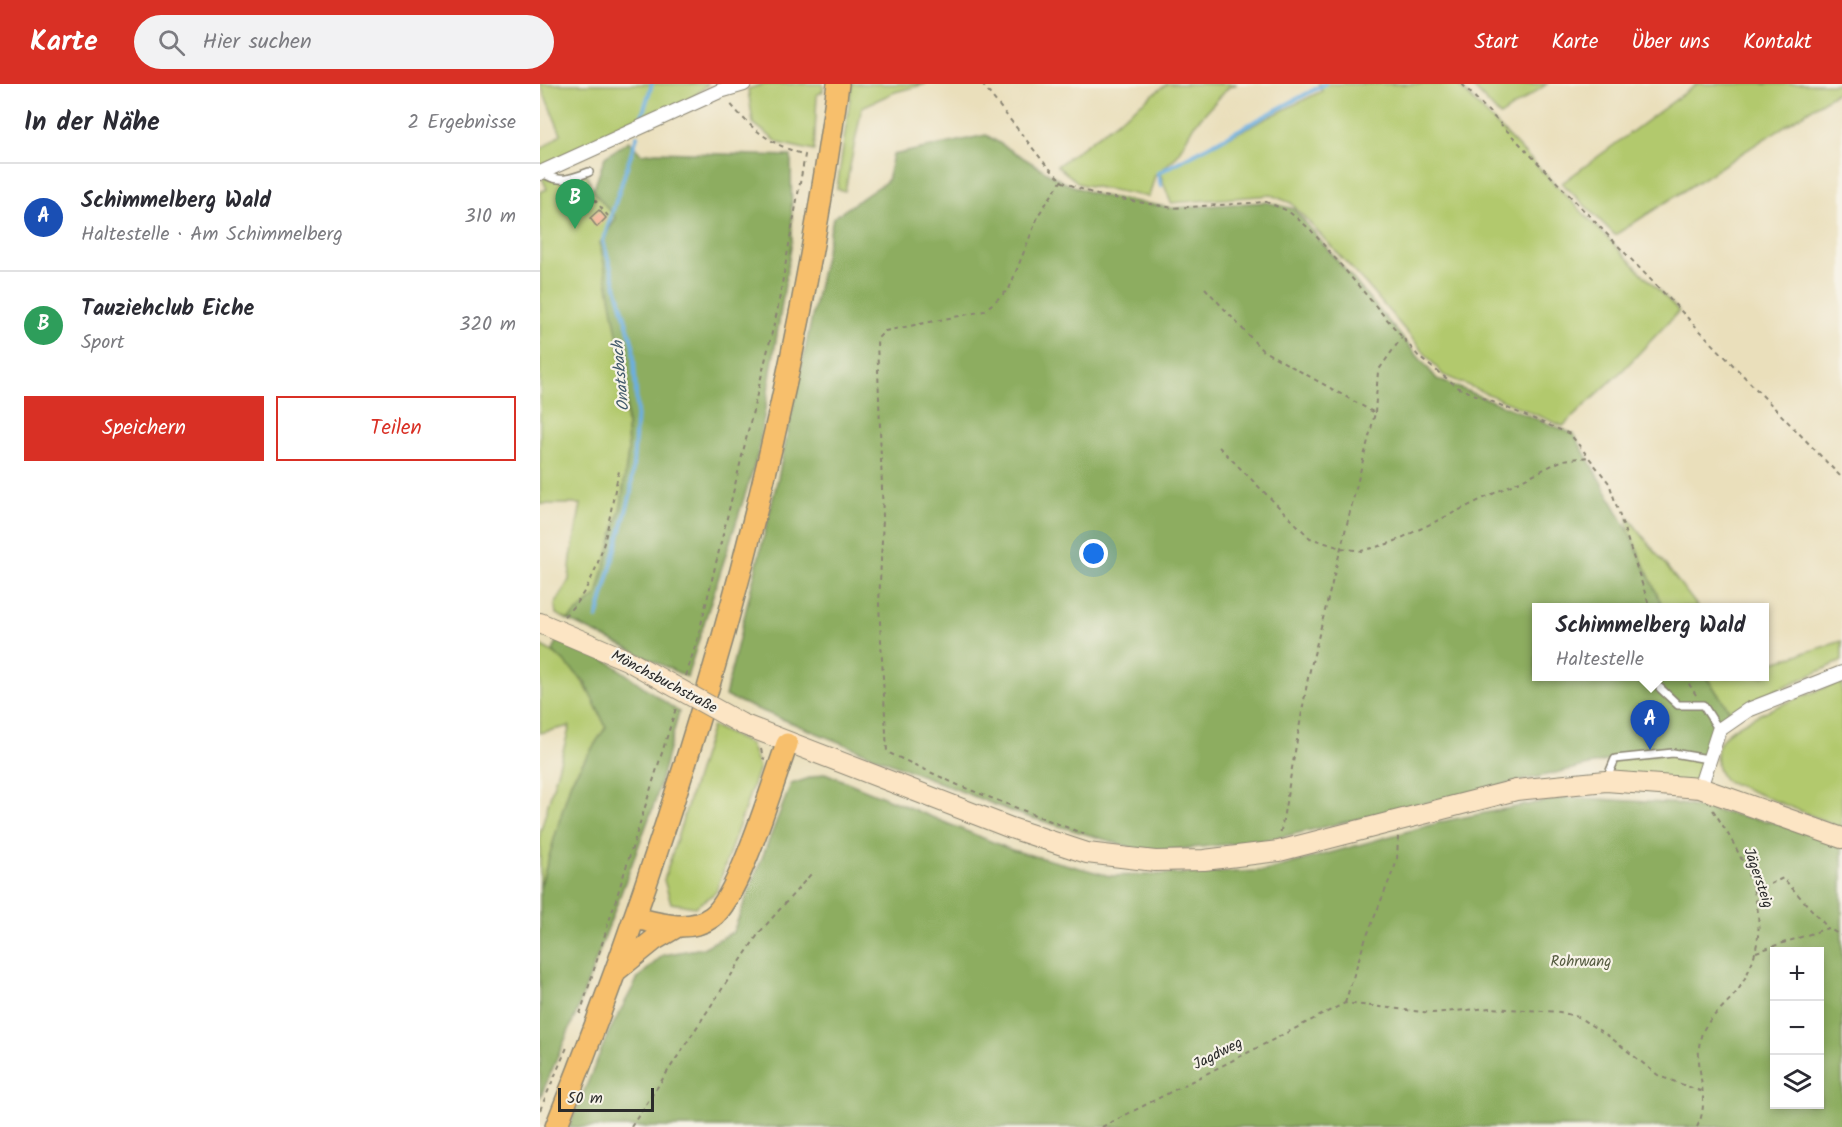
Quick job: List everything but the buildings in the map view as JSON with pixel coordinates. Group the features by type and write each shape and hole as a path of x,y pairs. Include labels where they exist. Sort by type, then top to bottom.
{"main road":[{"path":"556,1127 636,918 709,689 764,481 805,290 838,86"},
{"path":"618,969 654,940 678,926 712,917 728,900 787,744"},
{"path":"636,918 678,926"}],"street":[{"path":"541,173 720,91 744,84"},
{"name":"Mönchsbuchstraße","path":"545,625 627,660 742,724 787,744 1011,828 1087,853 1155,861 1194,860 1279,851 1516,790 1606,781 1704,796 1842,838"},
{"path":"1704,796 1708,759 1719,730 1749,710 1842,673"}],"lane":[{"path":"541,173 551,179 559,180 579,177 589,172"},
{"path":"1660,688 1678,705 1703,705 1719,730"},
{"path":"1606,781 1616,759 1673,753 1708,759"}],"path":[{"path":"982,84 1046,165 1062,180 1097,195 1173,208 1266,202 1288,211 1310,229 1420,358 1459,388 1570,434 1609,483 1648,603"},
{"path":"1462,84 1842,478"},
{"path":"580,1014 678,687 698,637 777,312 805,155 776,146 741,116 720,91"},
{"path":"579,177 584,188 608,216"},
{"path":"1062,180 1039,214 1009,289 984,311 885,332 877,339 883,518 879,604 887,752 960,786 1089,836"},
{"path":"1205,288 1262,350 1375,413"},
{"path":"1279,851 1280,824 1308,678 1375,413 1378,371 1402,336"},
{"path":"1219,447 1310,538 1341,548 1361,551 1390,543 1563,460 1589,456"},
{"path":"545,625 585,593 598,564 619,471"},
{"path":"1687,681 1703,705"},
{"path":"760,746 762,758 780,764"},
{"name":"Jägersteig","path":"1697,1127 1702,1119 1703,1092 1696,1058 1703,1031 1740,988 1756,952 1761,921 1754,892 1737,847 1704,796"},
{"path":"1401,820 1397,861 1364,943 1345,1003 1431,1013 1490,1008 1560,1012 1578,1017 1610,1037 1659,1076 1703,1092"},
{"path":"633,1126 759,933 811,874"},
{"path":"1754,892 1783,879 1828,928 1842,936"},
{"path":"1756,952 1828,928"},
{"name":"Jagdweg","path":"1102,1127 1345,1003"},
{"path":"540,1110 572,1036"}],"green space":[{"path":"540,84 708,84 690,100 540,167 540,150 561,134"},
{"path":"764,84 823,84 823,91 817,95 814,151 779,143 753,123 748,89"},
{"path":"852,84 926,84 895,92 862,107 845,191 837,189"},
{"path":"1167,84 1237,84 1229,87 1194,125 1176,157 1160,171 1322,91 1318,84 1457,84 1679,311 1624,369 1563,426 1443,375 1366,284 1291,203 1271,195 1171,203 1159,171 1155,175 1149,197 1080,184 1057,166"},
{"path":"1470,84 1547,84 1500,116"},
{"path":"1697,84 1842,84 1842,89 1615,235 1562,183"},
{"path":"986,135 1063,182 1097,195 1173,208 1266,202 1294,209 1437,379 1574,434 1629,532 1661,603 1532,603 1532,681 1709,681 1730,711 1715,729 1702,758 1673,753 1615,759 1264,841 1147,852 1015,813 725,696 778,478 833,218 887,181 893,155"},
{"path":"629,141 641,154 656,152 791,156 792,240 758,454 687,677 568,620 597,595 621,506 628,452 626,382 600,243 616,218 593,191 605,157"},
{"path":"540,173 550,180 587,174 593,191 617,218 628,452 621,506 597,595 568,620 556,614 555,605 569,580 581,504 540,504 540,192 547,189"},
{"path":"1628,517 1695,603 1661,603 1629,532"},
{"path":"559,636 609,662 679,712 655,802 576,1014 540,1098 540,888 571,781 606,727 584,681 553,651"},
{"path":"1842,641 1842,661 1730,711 1709,681 1769,681 1769,663"},
{"path":"540,645 573,670 588,690 606,727 571,781 540,888 540,833 570,726 540,733"},
{"path":"1842,681 1842,828 1724,780 1716,758 1720,742 1733,729 1762,713"},
{"path":"712,726 750,744 759,767 716,892 695,907 671,903 664,880"},
{"path":"1673,753 1702,758 1695,784 1607,777 1615,759"},
{"name":"Rohrwang","path":"825,773 1012,850 1110,876 1265,871 1445,821 1566,797 1680,804 1812,830 1842,849 1842,1127 569,1127 608,1034 638,978 663,955 703,948 733,932 791,784"}],"waterway":[{"name":"Onatsbach","path":"642,116 652,84"},
{"path":"1161,186 1158,173 1325,84"},
{"name":"Onatsbach","path":"597,618 631,493 637,409 633,345 603,241 637,136"}],"place":[{"name":"Tauziehclub Eiche","path":"575,229"},
{"name":"Schimmelberg Wald","path":"1650,750"}]}
